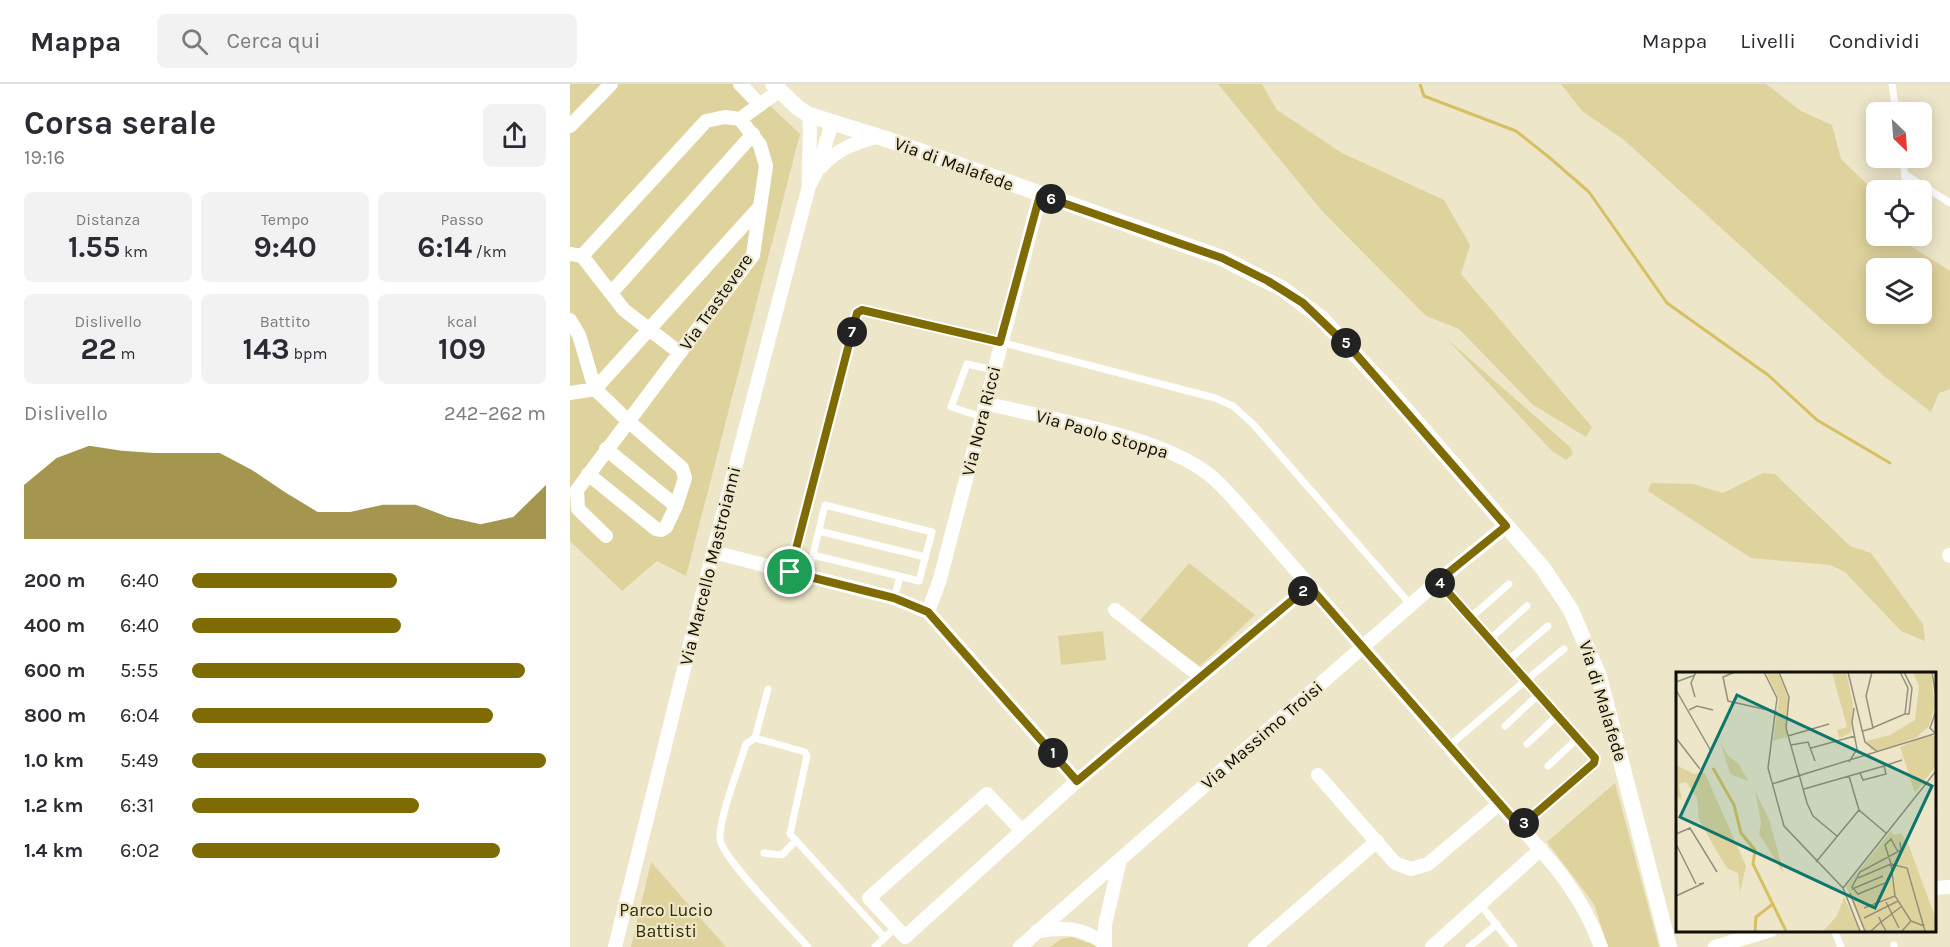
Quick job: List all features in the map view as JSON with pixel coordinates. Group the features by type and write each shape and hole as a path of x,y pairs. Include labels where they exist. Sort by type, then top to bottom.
{"street":[{"path":"570,126 610,84"},
{"path":"740,84 760,105"},
{"path":"740,119 760,105 776,87"},
{"name":"Via di Malafede","path":"776,87 809,115 1222,258 1268,281 1303,303 1354,352 1557,588 1587,643 1618,742 1670,947"},
{"path":"809,115 812,138 807,165 809,186"},
{"path":"611,293 753,134 740,119 725,117 706,121 576,255 624,310 680,353"},
{"path":"818,171 832,123"},
{"name":"Via Trastevere","path":"606,536 578,509 577,490 627,420 753,255 766,166 760,145 753,134"},
{"path":"809,186 831,156 850,145 876,137"},
{"name":"Via Marcello Mastroianni","path":"615,947 712,552 809,186"},
{"name":"Via Nora Ricci","path":"928,612 936,595 1040,195"},
{"path":"570,393 595,388 758,209"},
{"path":"570,320 579,335 595,388 627,420 682,468 685,478 666,528 656,529 588,474"},
{"name":"Via Paolo Stoppa","path":"986,403 1149,443 1179,456 1207,473 1248,515 1574,889 1590,916 1601,947"},
{"path":"606,449 676,506"},
{"name":"Via Massimo Troisi","path":"1020,947 1438,581 1506,526"},
{"path":"712,552 894,598 928,612 1077,781"},
{"path":"890,943 1077,781 1309,586"},
{"path":"1115,610 1201,677"},
{"path":"1318,775 1395,863 1411,870 1428,864 1499,804"},
{"path":"901,932 869,898 987,794 1022,831"},
{"path":"1255,947 1377,842"},
{"path":"1432,947 1540,849"},
{"path":"1105,946 1105,925 1120,860"},
{"path":"1935,888 1950,886"},
{"path":"1035,947 1037,931 1058,928 1082,929 1105,946"},
{"path":"1715,947 1764,932"}],"lane":[{"path":"1892,84 1895,102"},
{"path":"1905,168 1906,180"},
{"path":"1906,175 1950,203"},
{"path":"790,572 858,311 1000,342 1215,398 1233,406 1253,424 1411,605"},
{"path":"982,417 951,407 967,364 993,370"},
{"path":"808,576 813,555 825,506 932,532 919,581 813,555"},
{"path":"819,531 925,557"},
{"path":"894,598 900,577"},
{"path":"1438,581 1595,758 1594,763 1520,827"},
{"path":"1470,618 1509,584"},
{"path":"1490,640 1527,606"},
{"path":"1507,661 1548,626"},
{"path":"1449,746 1564,649"},
{"path":"768,689 755,738 746,744 722,826 720,841 732,861 808,947"},
{"path":"1505,726 1538,695"},
{"path":"1527,744 1557,716"},
{"path":"755,738 805,752 807,756 789,834 890,943 875,947"},
{"path":"1548,766 1577,739"},
{"path":"764,853 782,855 796,840"},
{"path":"1480,904 1497,924 1511,946"},
{"path":"1469,947 1497,924"},
{"path":"1835,932 1841,947"}],"green space":[{"path":"570,84 747,84 800,134 686,576 657,561 622,591 570,541"},
{"path":"1218,84 1262,84 1277,110 1342,153 1444,200 1470,245 1461,274 1592,427 1586,437 1532,404 1459,329 1426,316 1323,212"},
{"path":"1561,84 1766,84 1801,111 1832,125 1841,159 1866,183 1866,246 1910,246 1929,258 1866,258 1866,324 1932,324 1932,260 1950,271 1950,389 1939,393 1931,412 1884,376 1624,140 1582,111"},
{"path":"1447,339 1570,447 1573,454 1566,460 1552,451"},
{"path":"1763,473 1775,474 1850,546 1871,553 1923,624 1925,641 1901,631 1845,572 1830,565 1751,558 1648,491 1651,483 1693,484 1723,493"},
{"path":"1189,563 1255,615 1200,666 1138,623"},
{"path":"1103,631 1106,660 1061,665 1058,636"},
{"path":"1615,783 1659,947 1608,947 1594,904 1547,842"},
{"name":"Parco Lucio Battisti","path":"651,862 726,947 631,947"},
{"path":"1072,937 1088,943 1090,939 1099,947 1050,947 1061,939"}],"waterway":[{"path":"1420,84 1424,96 1516,131 1550,158 1589,192 1667,303 1768,375 1817,420 1890,463"}],"route":[{"path":"1040,195 1222,258 1293,296 1330,327 1386,387 1506,526 1438,581 1595,758 1595,761 1520,827 1309,586 1077,781 953,637 928,612 894,598 790,572 858,311 862,310 1000,342 1040,195"}]}
